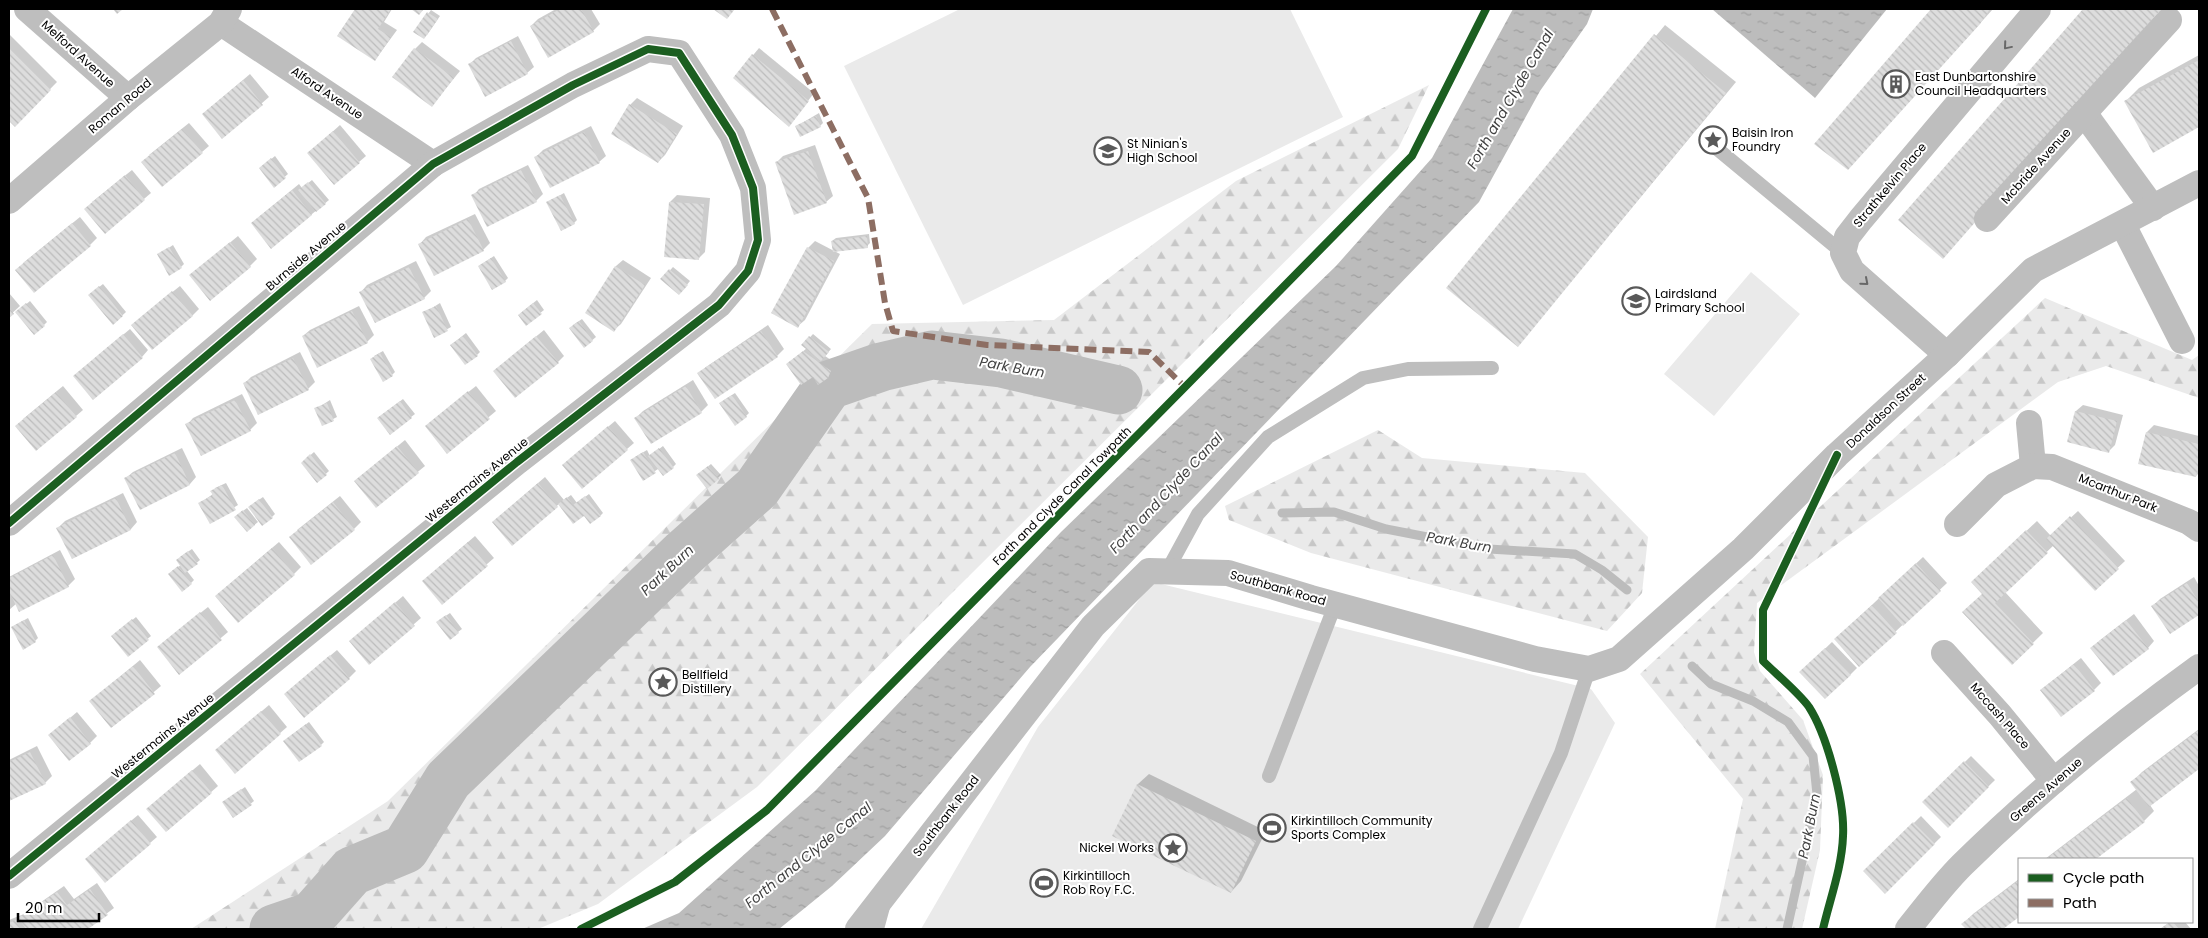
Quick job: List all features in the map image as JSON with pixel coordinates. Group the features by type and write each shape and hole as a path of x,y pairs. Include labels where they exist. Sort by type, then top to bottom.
{"street":[{"name":"Melford Avenue","path":"27,9 128,98"},
{"name":"Strathkelvin Place","path":"1843,253 1847,237 1861,219 2038,9"},
{"name":"Roman Road","path":"9,201 225,16"},
{"name":"Alford Avenue","path":"225,16 433,164"},
{"name":"Mcbride Avenue","path":"1987,219 2169,20"},
{"name":"Burnside Avenue","path":"9,523 433,164 573,85 648,49"},
{"name":"Westermains Avenue","path":"9,876 517,462 719,305 748,271 758,240 753,188 732,135 679,53 648,49"},
{"path":"2084,113 2152,208"},
{"name":"Donaldson Street","path":"1619,660 1743,549 1837,456 1947,354 2033,270 2123,225 2199,183"},
{"path":"2123,225 2182,341"},
{"path":"1843,253 1852,270 1947,354"},
{"path":"1957,524 1996,485 2033,466 2029,423"},
{"name":"Mcarthur Park","path":"2033,466 2052,467 2189,522 2199,529"},
{"name":"Southbank Road","path":"858,929 1094,626 1149,571 1228,573 1335,605 1535,659 1589,669 1619,660"},
{"name":"Mccash Place","path":"1944,653 2000,715 2054,781"},
{"name":"Greens Avenue","path":"1908,929 1961,866 2054,781 2148,704 2199,667"}],"lane":[{"path":"1715,147 1843,253"},
{"path":"1167,572 1198,514 1268,437 1363,378 1408,369 1492,368"},
{"path":"1269,776 1335,605"},
{"path":"1480,929 1560,753 1589,669"},
{"path":"877,929 887,892"}],"green space":[{"path":"960,9 1290,9 1343,117 963,305 844,66"},
{"path":"1429,85 1398,149 757,787 598,904 538,929 191,929 388,801 872,324 1054,320 1236,181"},
{"path":"1751,272 1800,314 1714,416 1664,374"},
{"path":"2045,298 2192,360 2199,355 2199,398 2106,366 2058,382 1757,603 1754,652 1760,671 1803,720 1823,775 1820,850 1802,929 1715,929 1743,799 1640,674"},
{"path":"1378,430 1422,458 1585,473 1648,537 1642,593 1607,631 1311,553 1229,520 1225,506"},
{"name":"Kirkintilloch Community Sports Complex","path":"1153,582 1591,689 1615,723 1518,929 921,929 1038,727"}],"water":[{"name":"Forth and Clyde Canal","path":"1513,9 1593,9 1587,24 1540,91 1479,202 1030,667 885,836 832,886 779,929 642,929 679,913 816,790 1061,532 1336,266 1432,158"},
{"path":"1712,9 1887,9 1815,98"}],"building":[{"path":"113,9 123,9 117,14"},
{"path":"355,9 391,9 378,29 391,37 375,61 337,36"},
{"path":"411,9 424,9 419,15"},
{"path":"560,9 581,9 594,32 548,58 530,26"},
{"path":"713,9 735,9 727,19"},
{"name":"East Dunbartonshire Council Headquarters","path":"1931,9 1990,9 1980,24 1848,170 1814,144"},
{"path":"2083,9 2161,9 1943,259 1898,220"},
{"path":"427,12 438,19 424,39 413,32"},
{"path":"1654,34 1726,93 1518,347 1446,288"},
{"path":"511,41 528,74 485,97 468,64"},
{"path":"9,48 51,90 15,127 9,121"},
{"path":"414,48 454,78 432,107 392,77"},
{"path":"752,54 809,101 789,127 733,78"},
{"path":"2199,60 2199,127 2153,153 2124,101"},
{"path":"243,80 263,105 222,139 202,114"},
{"path":"629,104 677,134 658,163 611,134"},
{"path":"816,116 821,127 800,137 795,126"},
{"path":"182,129 203,153 162,187 141,162"},
{"path":"333,131 360,163 334,185 307,153"},
{"path":"584,132 600,163 550,188 534,157"},
{"path":"808,151 827,203 794,215 775,162"},
{"path":"271,158 286,178 274,188 259,168"},
{"path":"521,170 537,202 487,227 471,195"},
{"path":"125,175 145,200 105,234 84,209"},
{"path":"308,182 326,204 316,212 298,190"},
{"path":"292,190 312,215 271,249 251,223"},
{"path":"560,195 575,224 561,231 546,202"},
{"path":"669,202 704,204 699,260 664,257"},
{"path":"468,219 484,251 434,276 418,244"},
{"path":"72,223 91,246 34,293 15,270"},
{"path":"867,236 868,248 833,252 831,241"},
{"path":"230,242 251,267 210,301 189,275"},
{"path":"169,247 182,268 169,276 157,254"},
{"path":"807,247 834,261 798,328 771,313"},
{"path":"491,258 506,282 492,290 478,266"},
{"path":"615,266 645,285 614,332 585,313"},
{"path":"409,267 425,299 375,323 359,292"},
{"path":"669,269 688,285 679,295 660,279"},
{"path":"99,286 123,316 113,325 88,295"},
{"path":"172,291 193,316 152,350 131,325"},
{"path":"26,303 45,326 34,335 15,312"},
{"path":"533,303 542,314 526,326 518,315"},
{"path":"436,306 448,331 434,338 422,312"},
{"path":"9,307 14,314 9,318"},
{"path":"352,311 368,343 317,368 302,336"},
{"path":"579,321 593,341 584,348 569,328"},
{"path":"761,331 778,357 715,399 697,373"},
{"path":"123,334 143,358 93,400 73,376"},
{"path":"463,336 478,356 465,365 450,345"},
{"path":"536,336 559,363 515,398 493,371"},
{"path":"809,336 829,352 821,361 801,345"},
{"path":"803,351 831,371 828,378 818,385 813,377 801,385 786,364"},
{"path":"380,353 393,376 383,382 370,359"},
{"path":"293,358 309,390 258,415 243,383"},
{"path":"686,386 702,413 651,444 634,418"},
{"path":"468,391 490,419 447,454 425,426"},
{"path":"56,392 77,417 36,451 15,426"},
{"path":"732,395 747,417 735,426 719,403"},
{"path":"235,400 251,431 201,456 185,424"},
{"path":"400,401 412,418 390,435 377,418"},
{"path":"327,403 334,421 322,426 314,408"},
{"path":"2075,411 2117,421 2109,453 2067,442"},
{"path":"608,426 628,450 582,489 562,465"},
{"path":"2146,432 2199,444 2199,465 2196,477 2138,464"},
{"path":"397,446 419,473 376,508 354,481"},
{"path":"659,448 674,468 663,476 648,456"},
{"path":"643,452 656,473 643,481 630,460"},
{"path":"175,453 190,485 140,510 124,478"},
{"path":"310,454 327,475 317,483 301,463"},
{"path":"708,466 719,479 707,489 696,475"},
{"path":"538,483 558,507 512,546 492,522"},
{"path":"222,485 236,510 210,524 198,503 213,495 210,491"},
{"path":"585,496 601,516 590,524 584,516 573,524 558,504 567,497 573,505"},
{"path":"116,498 131,530 72,559 56,528"},
{"path":"259,499 273,518 262,526 248,507"},
{"path":"333,502 355,530 311,565 289,537"},
{"path":"243,510 255,525 247,532 234,517"},
{"path":"2070,516 2119,569 2095,591 2046,539"},
{"path":"2026,530 2048,553 1995,603 2034,644 2012,665 1962,612 1982,594 1971,582"},
{"path":"468,542 488,566 442,605 422,581"},
{"path":"272,548 295,575 238,623 215,596"},
{"path":"188,551 198,564 185,573 176,560"},
{"path":"53,555 69,587 19,612 9,591 9,578"},
{"path":"1916,563 1941,591 1903,626 1878,598"},
{"path":"178,566 192,584 182,592 168,574"},
{"path":"2187,583 2199,602 2199,615 2170,634 2151,606"},
{"path":"395,602 415,626 369,665 349,641"},
{"path":"1872,605 1897,633 1859,667 1834,639"},
{"path":"200,612 222,640 179,675 157,647"},
{"path":"446,615 459,633 450,640 436,622"},
{"path":"132,619 149,640 128,657 111,636"},
{"path":"24,620 36,642 23,650 11,627"},
{"path":"2126,620 2149,649 2113,676 2090,648"},
{"path":"1825,648 1851,675 1825,699 1799,672"},
{"path":"330,655 350,679 304,718 284,694"},
{"path":"2074,664 2095,691 2061,717 2040,690"},
{"path":"133,666 155,694 111,728 89,701"},
{"path":"261,711 281,734 235,774 215,750"},
{"path":"70,717 91,744 69,761 48,735"},
{"path":"306,724 322,746 299,762 283,741"},
{"path":"2199,730 2199,769 2149,807 2130,782"},
{"path":"30,752 46,784 9,801 9,762"},
{"path":"1964,761 1989,787 1948,828 1922,802"},
{"path":"192,770 212,793 166,832 146,809"},
{"path":"1137,784 1256,841 1231,893 1112,836"},
{"path":"241,789 252,805 233,818 222,802"},
{"path":"2127,798 2145,822 2097,858 2047,858"},
{"path":"131,820 151,844 105,883 85,859"},
{"path":"1913,822 1935,844 1885,894 1863,871"},
{"path":"2018,881 2018,918 2003,929 1966,929 1961,924"},
{"path":"90,889 108,915 88,929 26,929 18,918 57,892 67,905"},
{"path":"16,920 20,929 9,929 9,923"},
{"path":"2169,923 2174,923 2179,929 2160,929"}],"waterway":[{"name":"Park Burn","path":"274,929 312,916 352,871 405,849 448,780 684,553 757,488 829,385 881,367 932,355 1001,363 1118,390"},
{"name":"Park Burn","path":"1282,513 1334,512 1386,529 1489,549 1575,554 1602,570 1627,590"},
{"name":"Park Burn","path":"1692,666 1711,684 1753,701 1788,722 1813,756 1817,794 1787,929"}],"marked path":[{"path":"772,9 868,198 885,303 893,331 987,345 1149,352 1185,387"}],"cycle path":[{"name":"Forth and Clyde Canal Towpath","path":"581,929 675,882 767,810 1185,387 1412,156 1486,9"},
{"path":"9,523 433,164 573,85 648,49 679,53 732,135 753,188 758,240 748,271 719,305 517,462 9,876"},
{"path":"1823,929 1842,848 1843,822 1838,788 1834,769 1822,734 1809,707 1763,661 1763,610 1837,455"}],"place":[{"name":"East Dunbartonshire Council Headquarters","path":"1896,84"},
{"name":"Baisin Iron Foundry","path":"1713,140"},
{"name":"St Ninian's High School","path":"1108,151"},
{"name":"Lairdsland Primary School","path":"1636,301"},
{"name":"Bellfield Distillery","path":"663,682"},
{"name":"Kirkintilloch Community Sports Complex","path":"1272,828"},
{"name":"Nickel Works","path":"1173,848"},
{"name":"Kirkintilloch Rob Roy F.C.","path":"1044,883"}]}
